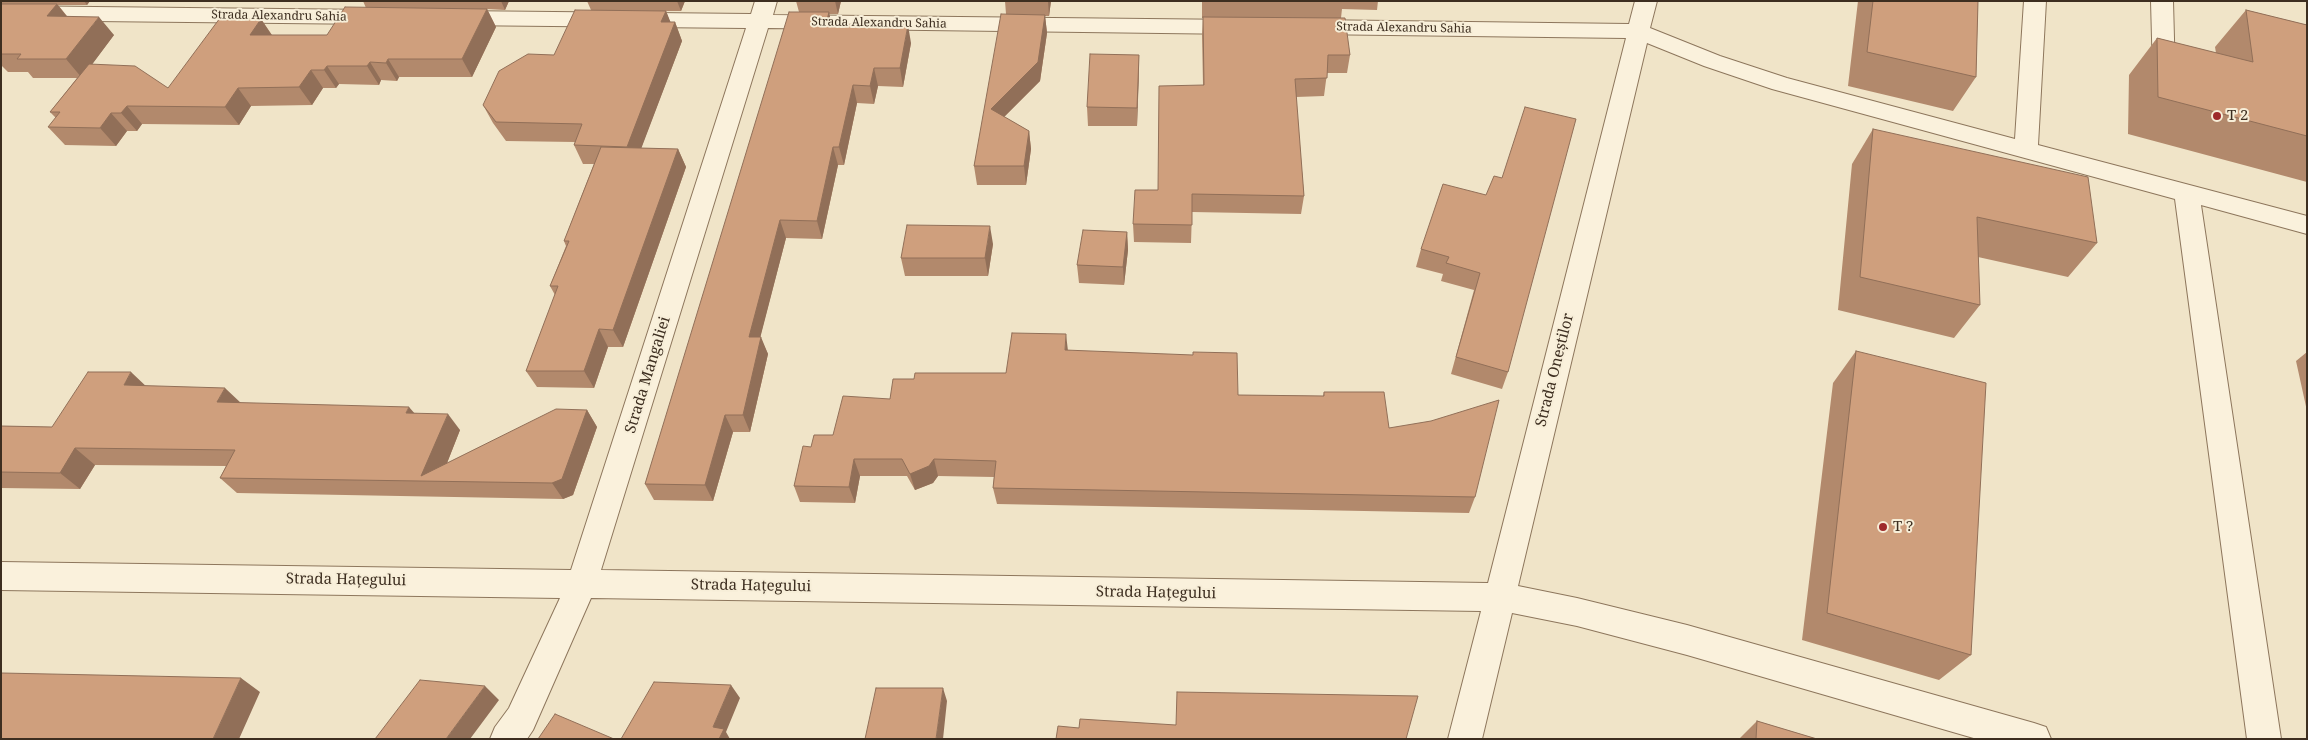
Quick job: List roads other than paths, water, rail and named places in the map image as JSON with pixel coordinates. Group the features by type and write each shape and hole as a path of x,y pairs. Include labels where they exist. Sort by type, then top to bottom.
{"street":[{"name":"Strada Oneștilor","path":"1465,739 1637,31 1646,1"},
{"path":"2026,148 2035,1"},
{"path":"2162,1 2164,76"},
{"name":"Strada Alexandru Sahia","path":"430,18 763,12 1264,27"},
{"name":"Strada Mangaliei","path":"507,739 521,719 582,583 763,12"},
{"name":"Strada Alexandru Sahia","path":"1,13 400,18"},
{"name":"Strada Alexandru Sahia","path":"1294,27 1637,31"},
{"path":"1637,31 1712,61 1780,84 2026,148 2187,194 2307,225"},
{"path":"2187,194 2264,739"},
{"name":"Strada Hațegului","path":"1,576 1500,597 1577,612 1687,640 2034,739"}],"place":[{"name":"T 2","path":"2217,116"},
{"name":"T ?","path":"1883,527"}]}
